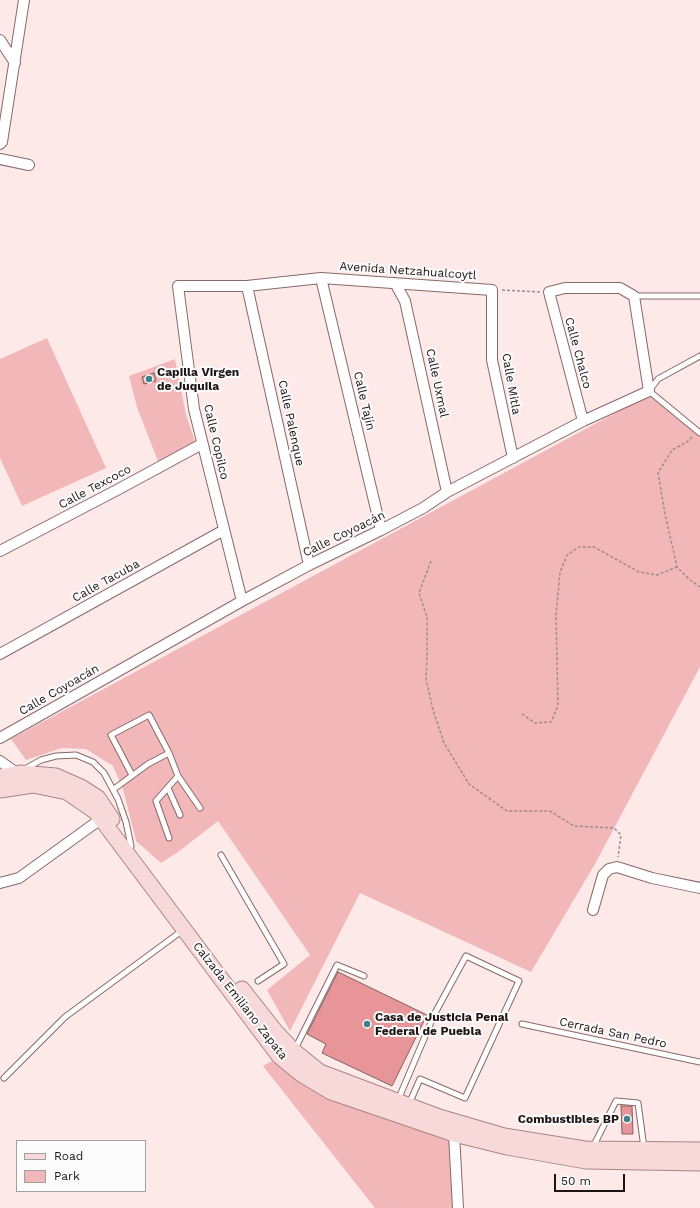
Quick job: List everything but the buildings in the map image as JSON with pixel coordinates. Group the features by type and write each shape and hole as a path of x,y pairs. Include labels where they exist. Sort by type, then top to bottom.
{"main road":[{"name":"Calzada Emiliano Zapata","path":"0,777 19,774 56,776 81,787 98,798 110,812 184,930 279,1056 301,1074 332,1092 454,1134 507,1147 586,1161 700,1163"},
{"name":"Calzada Emiliano Zapata","path":"0,790 32,784 67,792 96,812 110,812"},
{"name":"Calzada Emiliano Zapata","path":"110,812 131,846 196,933 275,1031 294,1051 320,1072 439,1117 504,1136 584,1149 700,1150"}],"street":[{"path":"1,142 24,0"},
{"path":"0,40 14,63"},
{"path":"0,159 29,165"},
{"name":"Avenida Netzahualcoytl","path":"178,286 248,286 321,278 492,290"},
{"name":"Calle Tajín","path":"321,278 381,530"},
{"name":"Calle Uxmal","path":"395,283 405,301 447,492"},
{"name":"Calle Copilco","path":"178,286 194,409 242,601"},
{"name":"Calle Palenque","path":"248,286 309,565"},
{"path":"549,292 566,288 620,288 634,296 649,391"},
{"name":"Calle Mitla","path":"492,290 492,360 513,458"},
{"name":"Calle Chalco","path":"549,292 583,421"},
{"name":"Calle Coyoacán","path":"0,738 242,601 309,565 423,508 447,492 583,421 649,391"},
{"name":"Calle Texcoco","path":"0,551 202,444"},
{"name":"Calle Tacuba","path":"0,654 224,530"},
{"path":"0,761 19,774"},
{"path":"0,883 19,878 110,812"},
{"path":"593,910 603,875 613,868 700,888"},
{"path":"454,1134 458,1208"}],"lane":[{"path":"634,296 700,296"},
{"name":"Calle Coyoacán","path":"649,391 658,379 700,356"},
{"path":"649,391 698,432"},
{"path":"132,775 111,735 149,715 169,752 178,776 200,808"},
{"path":"114,789 148,764 169,752"},
{"path":"19,774 34,764 49,757 76,755 88,759 104,772 114,789 110,812"},
{"path":"169,838 156,801 178,776"},
{"path":"168,788 180,815"},
{"path":"221,855 284,964 258,980"},
{"path":"4,1078 65,1016 184,930"},
{"path":"466,956 519,982 465,1098 420,1079 403,1103 435,1013 466,956"},
{"path":"294,1051 337,965 364,976"},
{"name":"Cerrada San Pedro","path":"522,1024 700,1062"},
{"path":"592,1149 616,1101 638,1103 644,1149"}],"path":[{"name":"Avenida Netzahualcoytl","path":"492,290 549,292"},
{"path":"698,432 687,442 672,450 658,473 665,514 677,567 690,580 700,587"},
{"path":"522,714 536,723 551,722 558,706 556,615 560,572 567,555 579,547 594,547 639,572 657,575 677,567"},
{"path":"431,561 419,593 427,617 426,679 433,710 444,743 469,784 507,811 550,811 574,826 614,828 621,835 613,868"}],"green space":[{"path":"47,338 106,468 22,506 0,458 0,359"},
{"path":"175,359 186,415 196,444 159,464 137,407 129,376"},
{"path":"654,392 700,437 700,667 595,864 531,972 360,893 290,1031 267,990 310,955 218,821 178,852 161,863 136,841 123,789 113,766 86,749 62,748 26,760 11,739"},
{"path":"272,1061 330,1096 449,1141 454,1208 375,1208 263,1066"}],"place":[{"name":"Capilla Virgen de Juquila","path":"149,379"},
{"name":"Casa de Justicia Penal Federal de Puebla","path":"367,1024"},
{"name":"Combustibles BP","path":"627,1119"}]}
